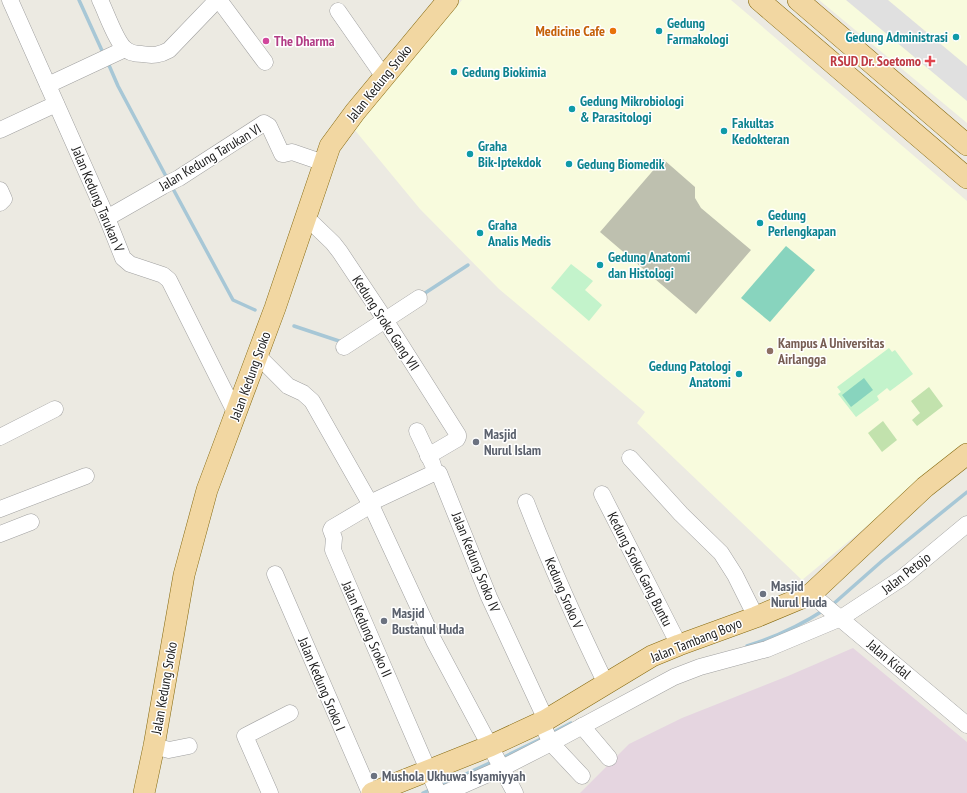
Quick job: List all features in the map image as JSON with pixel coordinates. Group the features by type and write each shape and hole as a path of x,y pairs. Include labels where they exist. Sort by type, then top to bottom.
{"main road":[{"name":"Jalan Kedung Sroko","path":"144,793 154,746 184,575 207,490 276,308 330,146 355,112 448,0"},
{"path":"760,0 967,178"},
{"path":"798,0 967,145"},
{"name":"Jalan Tambang Boyo","path":"371,793 436,785 497,758 546,730 606,684 652,656 756,617 815,597 925,487 967,454"}],"street":[{"name":"Jalan Kedung Tarukan V","path":"10,0 125,260 130,264 163,275 169,280 236,414"},
{"path":"100,0 119,41 112,55"},
{"path":"48,84 112,55 138,54 153,56 161,54 169,50 180,40 218,0 264,62"},
{"path":"338,11 384,77"},
{"path":"0,130 56,104"},
{"name":"Jalan Kedung Tarukan VI","path":"107,218 162,186 179,178 264,123 269,126 282,154 292,152 324,163"},
{"path":"0,190 4,200 0,203"},
{"name":"Kedung Sroko Gang VII","path":"306,217 333,243 384,318 458,435 457,439 428,456"},
{"path":"344,348 384,318 419,298"},
{"path":"258,356 288,386 299,390 312,401 371,504 434,641 515,793"},
{"path":"0,437 55,409"},
{"name":"Jalan Kedung Sroko IV","path":"417,431 436,472 440,474 489,597 546,730 582,776"},
{"path":"630,458 681,514 725,557 756,617"},
{"path":"371,504 436,472"},
{"path":"0,509 86,476"},
{"name":"Kedung Sroko Gang Buntu","path":"602,494 679,645"},
{"name":"Kedung Sroko V","path":"526,502 561,588 583,638 606,684"},
{"name":"Jalan Kedung Sroko II","path":"371,504 332,528 331,530 334,538 333,550 436,785"},
{"path":"0,534 31,522"},
{"name":"Jalan Petojo","path":"546,730 582,726 674,677 700,667 767,649 838,616 902,578 967,524"},
{"name":"Jalan Kedung Sroko I","path":"276,574 371,793"},
{"name":"Jalan Kidal","path":"815,597 967,725"},
{"path":"270,793 245,736 290,713"},
{"path":"582,726 609,758"},
{"path":"154,746 169,750 189,746"},
{"path":"436,785 497,758"}],"shaded area":[{"name":"Kampus A Universitas Airlangga","path":"462,0 731,0 967,201 967,443 802,580 637,423 645,412 499,289 420,209 354,129"},
{"name":"RSUD Dr. Soetomo","path":"819,0 967,0 967,123"},
{"path":"846,0 888,0 967,66 967,101"},
{"path":"663,159 695,187 695,198 701,208 751,250 696,314 600,232"},
{"path":"853,648 967,742 967,793 580,793 629,744 682,718 788,676"}],"green space":[{"path":"786,246 815,270 770,322 741,298"},
{"path":"571,264 593,281 585,290 602,305 589,321 551,288"},
{"path":"889,348 892,352 895,350 913,374 890,391 887,388 877,396 879,400 856,417 838,394 841,392 837,387"},
{"path":"864,378 873,390 851,407 842,395"},
{"path":"929,387 943,406 917,426 912,420 920,413 911,401"},
{"path":"883,421 897,440 882,452 868,433"}],"waterway":[{"path":"79,0 104,55"},
{"path":"108,63 118,86 168,180"},
{"path":"172,187 233,300 255,310"},
{"path":"422,295 468,265"},
{"path":"294,326 342,342"},
{"path":"831,606 882,561 967,492"},
{"path":"747,646 787,631 824,610"},
{"path":"552,733 571,723"},
{"path":"502,758 545,737"},
{"path":"440,786 494,761"},
{"path":"423,793 432,789"}],"place":[{"name":"Medicine Cafe","path":"613,31"},
{"name":"Gedung Farmakologi","path":"659,31"},
{"name":"Gedung Administrasi","path":"956,37"},
{"name":"The Dharma","path":"266,41"},
{"name":"RSUD Dr. Soetomo","path":"930,61"},
{"name":"Gedung Biokimia","path":"454,72"},
{"name":"Gedung Mikrobiologi & Parasitologi","path":"572,109"},
{"name":"Fakultas Kedokteran","path":"724,131"},
{"name":"Graha Bik-Iptekdok","path":"470,154"},
{"name":"Gedung Biomedik","path":"569,164"},
{"name":"Gedung Perlengkapan","path":"760,223"},
{"name":"Graha Analis Medis","path":"480,233"},
{"name":"Gedung Anatomi dan Histologi","path":"600,265"},
{"name":"Kampus A Universitas Airlangga","path":"770,351"},
{"name":"Gedung Patologi Anatomi","path":"739,374"},
{"name":"Masjid Nurul Islam","path":"476,442"},
{"name":"Masjid Nurul Huda","path":"763,594"},
{"name":"Masjid Bustanul Huda","path":"384,621"},
{"name":"Mushola Ukhuwa Isyamiyyah","path":"374,776"}]}
